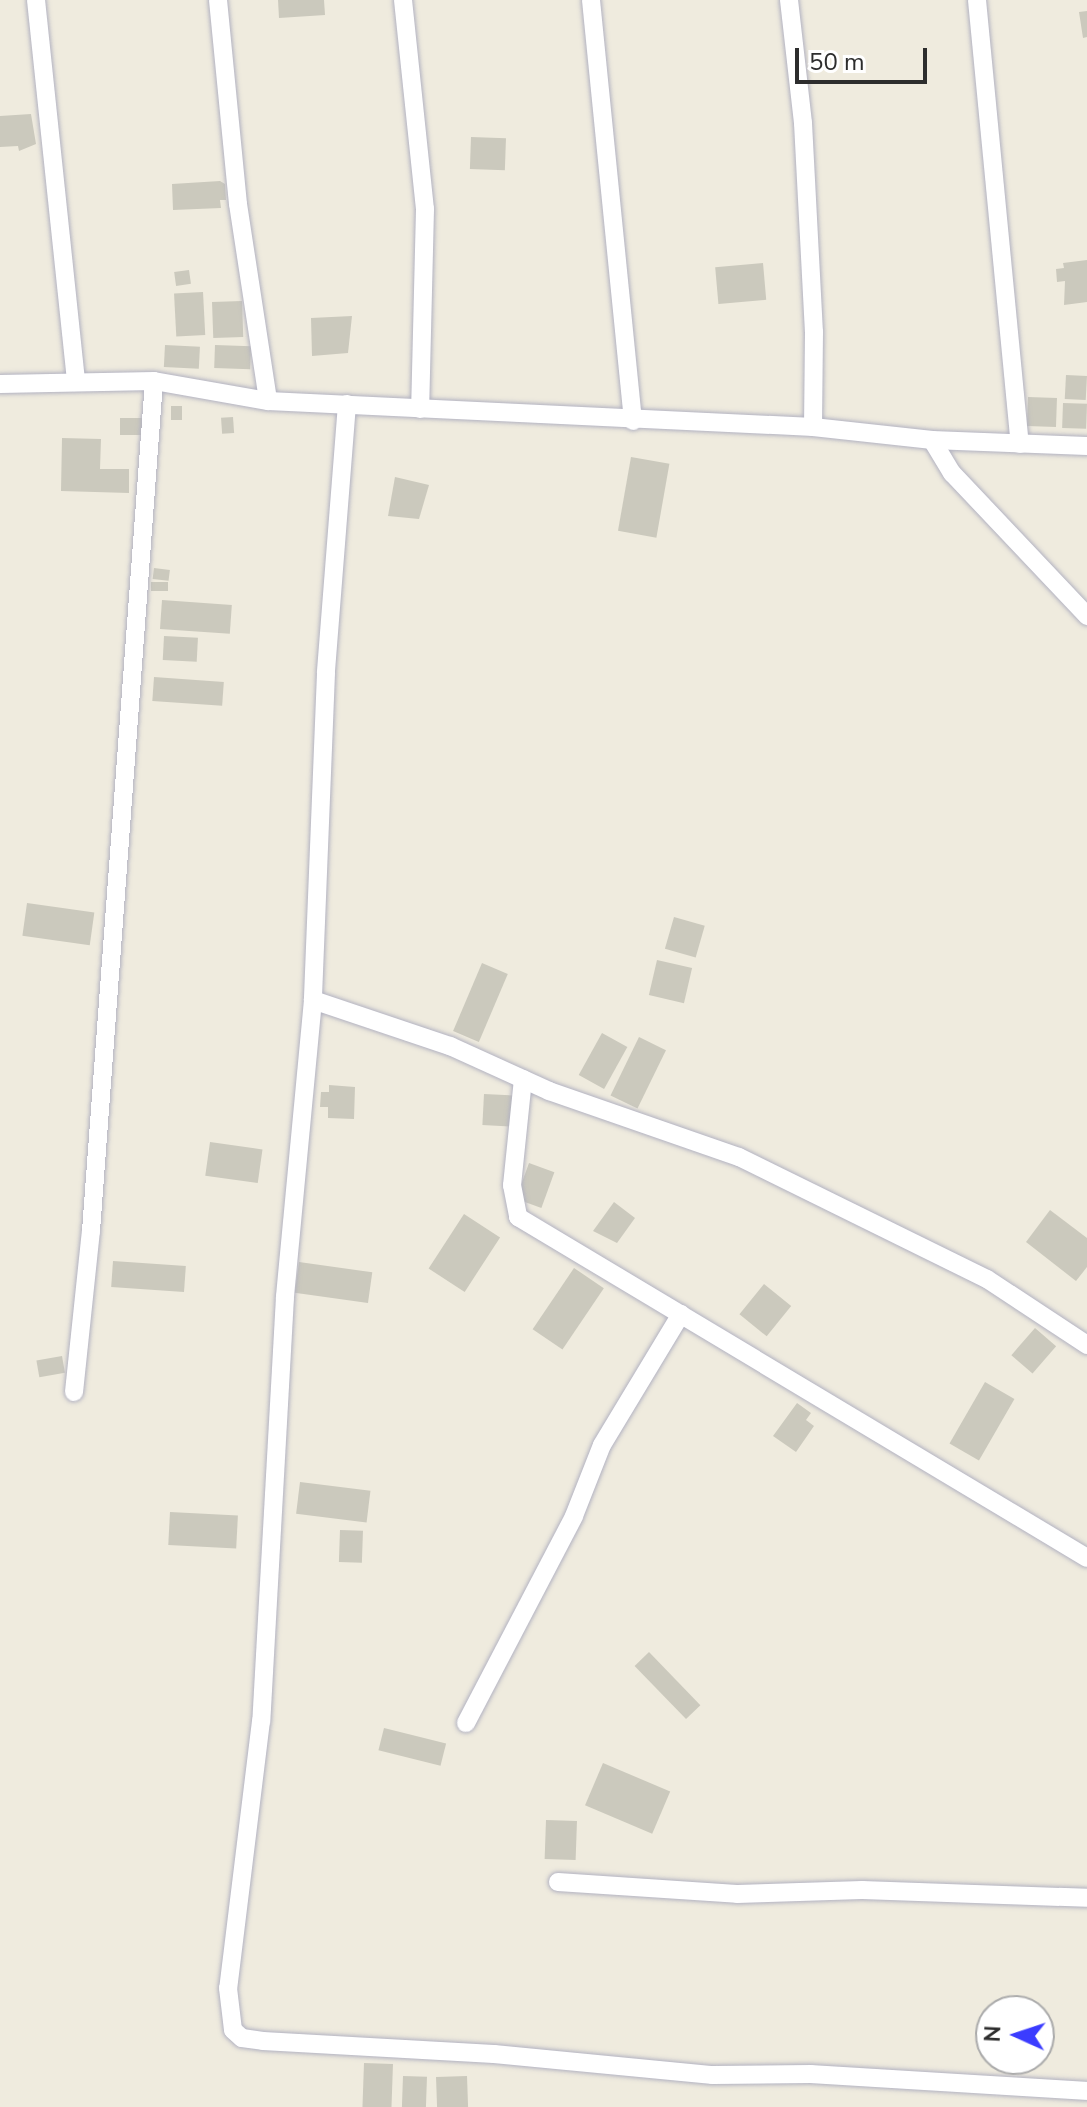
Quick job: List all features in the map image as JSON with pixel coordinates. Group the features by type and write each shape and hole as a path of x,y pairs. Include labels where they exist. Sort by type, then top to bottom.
{"street":[{"path":"36,0 76,382"},
{"path":"218,0 238,204 268,401"},
{"path":"403,0 425,209 420,409"},
{"path":"591,0 633,421"},
{"path":"789,0 807,198 813,427"},
{"path":"977,0 1020,444"},
{"path":"74,1392 91,1231 154,381"},
{"path":"0,384 154,381 268,401 633,421 813,427 932,440 1087,446"},
{"path":"347,404 326,673 313,1000 285,1297 261,1721 228,1988 233,2030 242,2038 263,2041 494,2054 713,2075 811,2074 1087,2091"},
{"path":"932,440 952,473 1087,616"},
{"path":"313,1000 450,1046 523,1079 739,1157 872,1218 987,1279 1087,1345"},
{"path":"523,1079 512,1185 518,1217 1087,1558"},
{"path":"466,1723 574,1516 602,1445 681,1314"},
{"path":"558,1882 737,1894 862,1890 1087,1898"}],"building":[{"path":"278,0 324,0 325,15 279,18"},
{"path":"1087,11 1087,37 1083,38 1079,12"},
{"path":"31,114 36,144 19,151 18,146 0,147 0,116"},
{"path":"471,137 506,138 505,170 470,169"},
{"path":"220,181 225,184 226,200 220,200 221,208 173,210 172,184"},
{"path":"1087,260 1087,302 1064,305 1065,281 1057,282 1056,269 1064,268 1063,263"},
{"path":"763,263 766,300 718,304 715,267"},
{"path":"189,270 191,284 176,286 174,272"},
{"path":"203,292 205,335 176,336 174,294"},
{"path":"242,301 243,337 213,338 212,302"},
{"path":"352,316 348,353 312,356 311,318"},
{"path":"165,345 200,347 199,369 164,367"},
{"path":"215,345 251,346 250,369 214,368"},
{"path":"1066,375 1087,376 1086,400 1065,399"},
{"path":"1028,397 1057,398 1056,427 1027,426"},
{"path":"1063,403 1087,404 1086,429 1062,428"},
{"path":"171,406 182,406 182,420 171,420"},
{"path":"233,417 234,433 222,434 221,418"},
{"path":"120,418 143,418 143,435 120,435"},
{"path":"62,438 101,439 100,469 129,469 129,493 61,491"},
{"path":"631,457 669,464 656,538 618,531"},
{"path":"395,477 429,485 419,519 388,516"},
{"path":"154,568 170,570 169,581 153,579"},
{"path":"151,582 168,582 168,591 151,591"},
{"path":"162,600 232,605 230,634 160,629"},
{"path":"164,636 198,638 197,662 163,660"},
{"path":"154,677 224,682 222,706 152,701"},
{"path":"27,903 94,912 90,945 22,936"},
{"path":"674,917 705,926 696,958 665,949"},
{"path":"657,960 692,968 684,1003 649,995"},
{"path":"482,963 508,974 479,1042 453,1031"},
{"path":"602,1033 627,1047 604,1089 579,1075"},
{"path":"639,1037 666,1050 637,1109 611,1095"},
{"path":"329,1085 355,1087 354,1119 328,1118 328,1107 320,1107 321,1092 329,1092"},
{"path":"484,1094 518,1096 516,1127 482,1125"},
{"path":"210,1142 262,1149 258,1183 205,1176"},
{"path":"529,1163 554,1172 541,1208 516,1199"},
{"path":"614,1202 635,1218 617,1243 593,1231"},
{"path":"1050,1210 1087,1238 1087,1267 1076,1281 1026,1242"},
{"path":"464,1214 500,1237 465,1292 429,1269"},
{"path":"113,1261 186,1266 184,1292 111,1287"},
{"path":"299,1262 372,1272 368,1303 295,1293"},
{"path":"574,1268 604,1288 562,1349 533,1329"},
{"path":"764,1284 791,1306 767,1336 739,1314"},
{"path":"1035,1328 1056,1346 1033,1374 1011,1355"},
{"path":"62,1356 65,1373 39,1377 36,1361"},
{"path":"985,1382 1014,1399 979,1460 950,1443"},
{"path":"797,1403 811,1413 806,1420 814,1426 796,1452 773,1436"},
{"path":"300,1482 370,1491 367,1522 296,1514"},
{"path":"170,1512 238,1516 236,1549 168,1545"},
{"path":"340,1530 363,1531 362,1563 339,1562"},
{"path":"649,1652 700,1705 686,1719 635,1666"},
{"path":"384,1728 446,1743 441,1766 378,1750"},
{"path":"603,1763 670,1792 652,1834 585,1805"},
{"path":"546,1820 577,1821 576,1860 545,1859"},
{"path":"364,2063 393,2064 391,2107 362,2107"},
{"path":"403,2076 427,2077 426,2107 402,2107"},
{"path":"467,2076 468,2107 437,2107 436,2077"}]}
